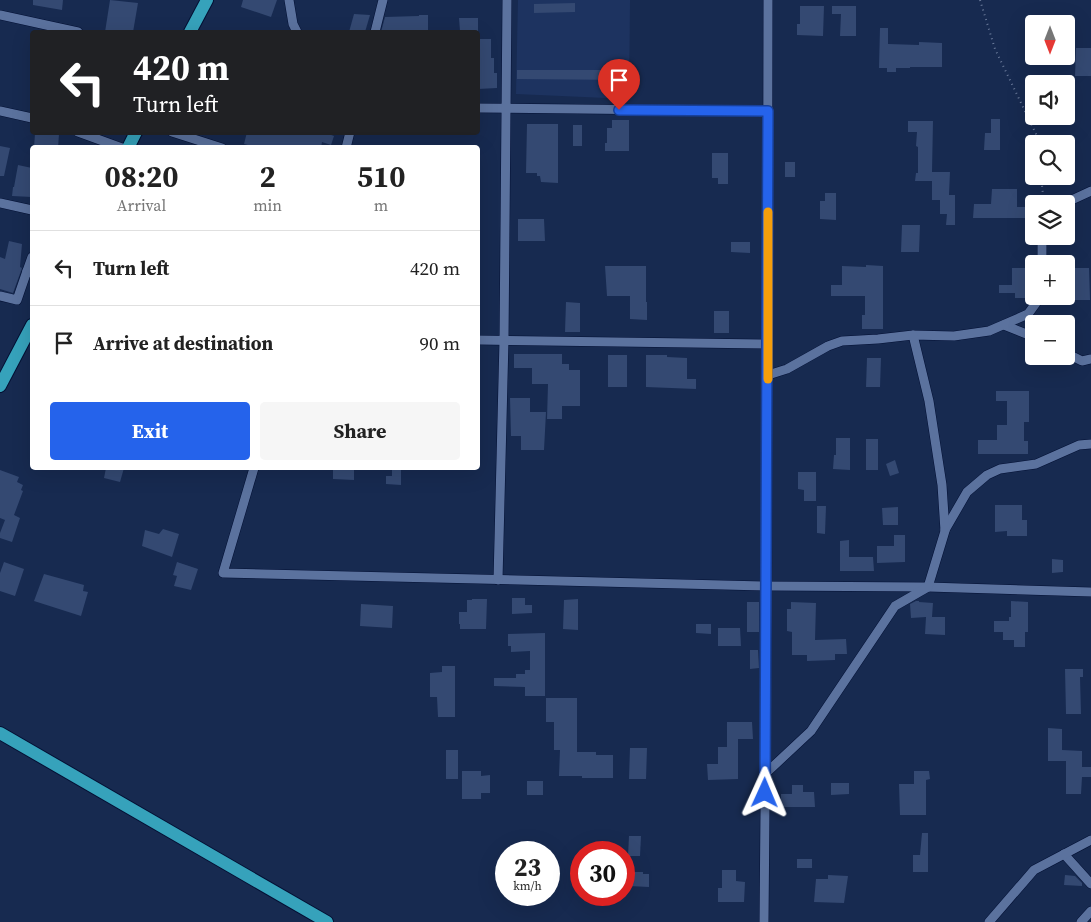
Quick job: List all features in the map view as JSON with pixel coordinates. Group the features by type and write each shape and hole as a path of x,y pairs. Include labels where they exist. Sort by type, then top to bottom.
{"main road":[{"path":"191,30 207,0"},
{"path":"0,386 30,329"},
{"path":"0,733 327,922"}],"street":[{"path":"288,0 296,30"},
{"path":"376,30 383,0"},
{"path":"498,580 504,340 507,0"},
{"path":"764,922 768,375 768,0"},
{"path":"0,15 69,30"},
{"path":"480,108 768,111"},
{"path":"0,111 30,118"},
{"path":"86,135 114,145"},
{"path":"181,135 213,145"},
{"path":"1075,198 1091,191"},
{"path":"0,203 30,210"},
{"path":"0,296 17,300 30,272"},
{"path":"768,375 787,369 828,346 842,341 913,335 954,336 989,331 1028,314 1035,305"},
{"path":"1004,324 1025,334"},
{"path":"913,335 929,401 942,484 945,531"},
{"path":"480,340 768,344"},
{"path":"1075,358 1082,361 1091,359"},
{"path":"765,774 811,731 895,606 928,587 945,531 967,492 987,475 1000,469 1036,464 1079,445 1091,444"},
{"path":"253,470 224,573 1091,592"},
{"path":"989,922 1034,870 1091,840"},
{"path":"1064,854 1091,884"},
{"path":"1080,922 1091,911"}],"path":[{"path":"980,0 995,49 1037,135"}],"shaded area":[{"path":"518,0 630,0 629,99 516,94"}],"building":[{"path":"33,0 63,0 62,10 33,5"},
{"path":"110,0 138,3 133,30 105,30"},
{"path":"243,0 277,0 271,17 241,7"},
{"path":"575,3 575,12 534,13 534,4"},
{"path":"800,6 824,6 823,36 797,35 797,24 800,24"},
{"path":"832,6 856,6 856,36 840,36 841,14 832,14"},
{"path":"354,14 370,15 366,30 350,30"},
{"path":"428,15 428,30 382,30 385,17"},
{"path":"459,18 478,18 478,30 460,30"},
{"path":"880,28 888,28 888,44 919,45 919,42 942,43 942,67 896,68 896,72 887,72 887,68 879,68"},
{"path":"480,39 491,39 491,58 494,58 494,73 497,73 497,88 480,89"},
{"path":"1076,48 1091,48 1091,76 1075,76"},
{"path":"619,67 629,67 629,80 517,79 517,70 619,70"},
{"path":"991,119 1000,119 1000,150 984,150 985,133 991,133"},
{"path":"612,120 629,120 629,151 605,151 607,128 612,128"},
{"path":"908,121 933,121 932,172 950,172 949,195 955,195 955,225 946,225 947,214 940,214 940,200 932,200 932,181 915,181 916,173 918,173 917,132 908,132"},
{"path":"527,124 558,124 558,183 541,182 540,176 537,176 537,173 526,173"},
{"path":"573,125 582,125 582,146 573,146"},
{"path":"35,135 59,135 58,145 34,145"},
{"path":"246,135 334,136 331,145 322,142 322,145 244,144"},
{"path":"0,146 10,148 4,176 0,176"},
{"path":"712,153 728,153 728,184 718,184 718,178 712,178"},
{"path":"785,162 795,162 795,177 785,177"},
{"path":"18,165 30,168 30,197 12,196"},
{"path":"992,189 1017,189 1017,207 1025,207 1025,218 973,218 974,204 991,204"},
{"path":"825,193 836,193 836,220 820,219 820,201 825,201"},
{"path":"518,219 544,219 545,241 518,241"},
{"path":"902,225 920,225 919,252 901,252"},
{"path":"9,241 22,244 20,267 22,268 13,293 0,289 0,257 5,259"},
{"path":"731,242 750,242 750,253 731,252"},
{"path":"866,265 883,266 883,329 862,329 862,315 865,315 865,296 831,296 831,285 842,285 842,266 866,267"},
{"path":"605,266 646,266 647,320 630,319 630,296 607,296"},
{"path":"1012,268 1025,268 1025,298 1015,298 1015,293 999,293 999,285 1012,285"},
{"path":"1075,268 1089,268 1090,300 1075,300"},
{"path":"566,302 580,303 580,332 565,332"},
{"path":"714,311 729,311 729,333 714,333"},
{"path":"514,354 562,354 562,364 569,364 569,370 580,370 580,406 562,406 562,419 547,419 548,384 532,384 532,368 514,368"},
{"path":"608,355 627,355 627,387 608,387"},
{"path":"646,355 667,355 667,357 687,358 687,379 696,379 696,389 646,387"},
{"path":"867,358 881,358 880,387 866,387"},
{"path":"996,391 1029,391 1029,422 1024,422 1024,441 1028,441 1028,454 978,454 978,440 997,440 997,425 1007,425 1007,401 996,401"},
{"path":"510,398 530,398 530,412 546,412 544,450 521,450 521,436 511,436"},
{"path":"836,438 850,438 850,470 833,469 834,455 836,455"},
{"path":"866,439 878,439 878,470 866,470"},
{"path":"895,460 899,473 890,476 886,464"},
{"path":"0,470 19,477 17,482 23,485 21,490 23,491 14,515 20,518 12,542 0,538 5,520 0,518"},
{"path":"106,470 123,470 120,482 104,478"},
{"path":"333,470 354,470 354,480 333,479"},
{"path":"392,470 401,470 401,485 386,484 386,476 392,476"},
{"path":"798,472 816,472 816,501 804,501 804,490 798,489"},
{"path":"995,505 1022,505 1022,520 1027,520 1027,536 1007,536 1007,531 995,532"},
{"path":"817,506 826,506 825,534 817,533"},
{"path":"898,507 898,525 883,525 882,508"},
{"path":"163,529 179,534 172,557 142,546 145,530 159,534"},
{"path":"894,535 905,535 905,562 877,563 877,546 894,546"},
{"path":"849,540 849,557 873,557 874,571 840,571 840,541"},
{"path":"1052,559 1063,560 1063,572 1052,573"},
{"path":"4,562 24,569 15,596 0,591 0,573"},
{"path":"177,562 198,569 191,590 174,586 177,576 173,575"},
{"path":"44,574 84,585 83,591 88,592 81,616 34,601"},
{"path":"512,598 525,598 525,605 532,605 532,613 512,614"},
{"path":"487,599 486,629 460,629 459,612 467,612 467,600"},
{"path":"578,599 578,630 563,629 564,600"},
{"path":"916,601 933,603 932,617 945,617 945,635 925,634 926,617 911,618 910,604"},
{"path":"1011,601 1028,602 1028,632 1025,632 1025,647 1014,647 1014,640 1003,640 1003,632 994,632 994,621 1009,621 1009,617 1011,617"},
{"path":"747,602 759,602 759,632 747,632"},
{"path":"791,602 816,603 815,640 846,639 847,654 835,654 835,660 807,661 807,655 792,655 792,632 787,631 787,609 791,609"},
{"path":"361,604 393,606 392,628 360,626"},
{"path":"696,624 711,624 711,634 696,633"},
{"path":"718,628 740,628 741,646 718,646"},
{"path":"545,633 545,696 525,696 525,687 494,686 494,678 516,678 516,674 525,674 525,670 530,670 530,651 511,652 511,646 508,646 508,634"},
{"path":"750,650 758,650 759,668 750,669"},
{"path":"442,666 455,666 455,717 438,717 437,697 430,697 430,673 442,672"},
{"path":"1065,669 1083,669 1083,677 1080,677 1081,714 1066,714"},
{"path":"546,698 577,698 577,752 596,752 596,755 613,755 613,778 559,776 560,750 554,750 554,722 546,722"},
{"path":"727,722 752,722 753,739 738,739 738,779 708,780 707,764 718,764 718,747 727,747"},
{"path":"1048,728 1062,729 1062,750 1082,751 1082,767 1091,767 1091,777 1082,777 1081,794 1066,794 1066,761 1048,761"},
{"path":"630,748 647,748 646,779 629,779"},
{"path":"446,750 458,750 458,779 446,779"},
{"path":"462,771 481,771 481,776 490,775 490,793 481,793 481,799 462,799"},
{"path":"914,771 929,771 930,779 926,780 926,815 900,815 899,784 914,784"},
{"path":"527,781 543,781 543,795 527,795"},
{"path":"831,783 849,783 849,794 831,795"},
{"path":"792,785 803,785 803,792 814,792 815,807 781,807 781,794 792,794"},
{"path":"922,833 928,833 928,872 913,872 913,855 920,855"},
{"path":"629,836 641,836 640,856 635,856 635,841 629,841"},
{"path":"797,859 812,859 812,868 797,868"},
{"path":"722,870 736,870 736,881 745,882 744,902 718,902 718,888 722,888"},
{"path":"635,872 649,874 649,887 635,886"},
{"path":"828,875 848,876 844,903 814,902 816,879 828,879"},
{"path":"1065,875 1075,876 1082,883 1082,886 1064,885"}],"slow traffic":[{"path":"768,212 768,379"}],"route":[{"path":"619,110 768,111 765,793"}]}
